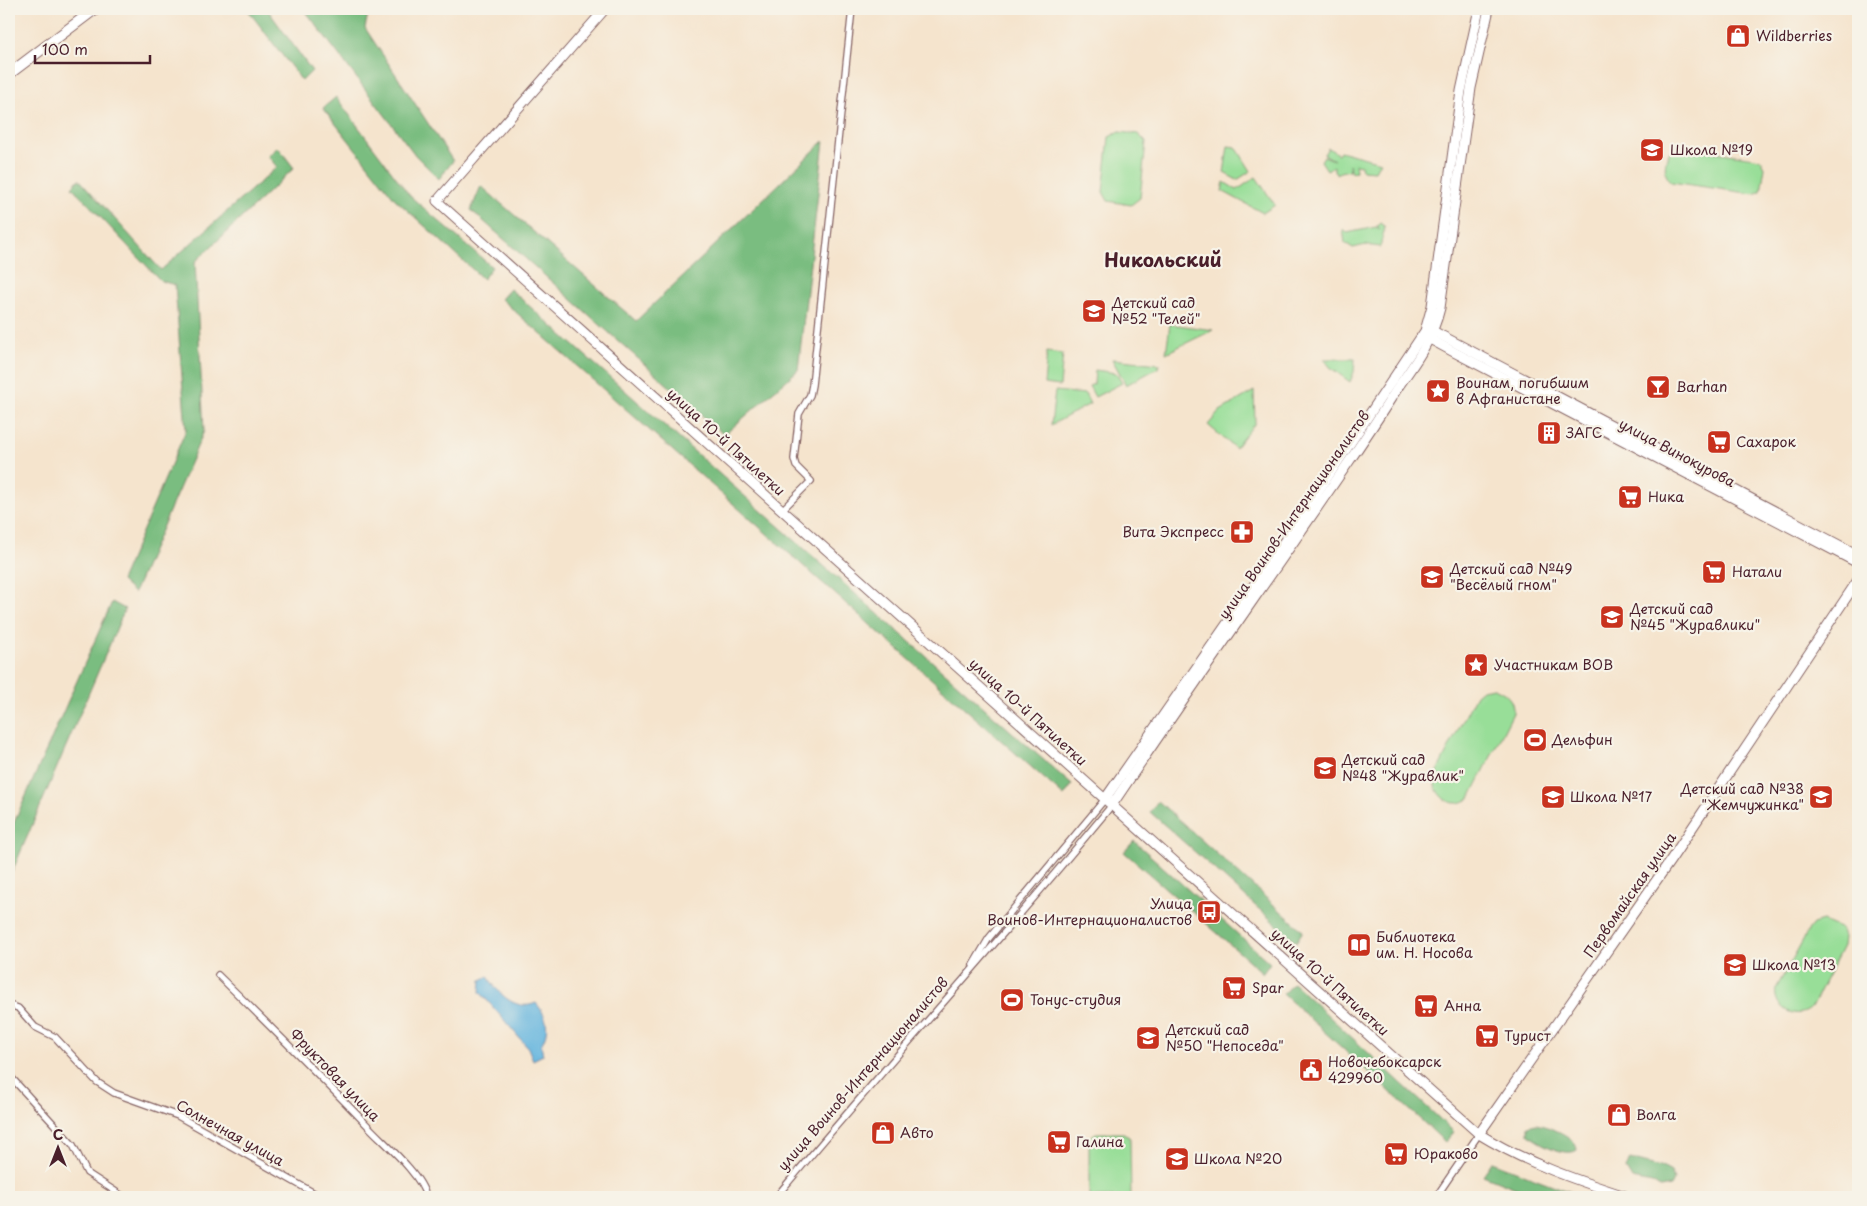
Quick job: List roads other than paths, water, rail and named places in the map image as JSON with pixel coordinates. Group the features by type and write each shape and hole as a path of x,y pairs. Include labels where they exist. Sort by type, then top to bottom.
{"main road":[{"path":"9,74 95,9"},
{"name":"улица 10-й Пятилетки","path":"605,9 437,201 1479,1134 1511,1154 1541,1167 1628,1197"},
{"name":"улица Воинов-Интернационалистов","path":"1457,154 1461,91 1479,9"},
{"name":"улица Воинов-Интернационалистов","path":"1109,802 1204,668 1429,333 1457,154 1473,73 1489,9"},
{"name":"улица Винокурова","path":"1429,333 1732,493 1858,555"},
{"name":"улица Винокурова","path":"1732,493 1858,564"},
{"name":"Первомайская улица","path":"1479,1134 1675,853 1858,580"}],"street":[{"path":"782,510 811,481 796,466 794,459 799,414 810,395 812,385 852,9"},
{"name":"улица Воинов-Интернационалистов","path":"971,969 989,938 1109,802"},
{"name":"улица Воинов-Интернационалистов","path":"776,1197 971,969 998,941 1109,802"},
{"name":"Фруктовая улица","path":"218,975 319,1075 404,1164 420,1184 426,1197"},
{"name":"Солнечная улица","path":"9,1004 18,1008 36,1027 55,1037 97,1082 114,1094 178,1116 321,1197"},
{"path":"9,1075 73,1144 87,1173 124,1197"},
{"name":"Первомайская улица","path":"1436,1197 1479,1134"}],"water":[{"path":"488,976 496,989 514,1003 529,1005 536,1003 540,1008 545,1018 547,1029 541,1045 543,1055 533,1060 528,1048 480,992 481,980"}],"place":[{"name":"Wildberries","path":"1738,36"},
{"name":"Школа №19","path":"1652,150"},
{"name":"Детский сад №52 \"Телей\"","path":"1094,311"},
{"name":"Barhan","path":"1658,387"},
{"name":"Воинам, погибшим в Афганистане","path":"1438,391"},
{"name":"ЗАГС","path":"1549,433"},
{"name":"Сахарок","path":"1719,442"},
{"name":"Ника","path":"1630,497"},
{"name":"Вита Экспресс","path":"1242,532"},
{"name":"Натали","path":"1714,572"},
{"name":"Детский сад №49 \"Весёлый гном\"","path":"1432,577"},
{"name":"Детский сад №45 \"Журавлики\"","path":"1612,617"},
{"name":"Участникам ВОВ","path":"1476,665"},
{"name":"Дельфин","path":"1535,740"},
{"name":"Детский сад №48 \"Журавлик\"","path":"1325,768"},
{"name":"Школа №17","path":"1553,797"},
{"name":"Детский сад №38 \"Жемчужинка\"","path":"1821,797"},
{"name":"Улица Воинов-Интернационалистов","path":"1209,912"},
{"name":"Библиотека им. Н. Носова","path":"1359,945"},
{"name":"Школа №13","path":"1735,965"},
{"name":"Spar","path":"1234,988"},
{"name":"Тонус-студия","path":"1012,1000"},
{"name":"Анна","path":"1426,1006"},
{"name":"Турист","path":"1487,1036"},
{"name":"Детский сад №50 \"Непоседа\"","path":"1148,1038"},
{"name":"Новочебоксарск 429960","path":"1311,1070"},
{"name":"Волга","path":"1619,1115"},
{"name":"Авто","path":"883,1133"},
{"name":"Галина","path":"1059,1142"},
{"name":"Юраково","path":"1396,1154"},
{"name":"Школа №20","path":"1177,1159"}],"district":[{"name":"Никольский","path":"1163,260"}]}
